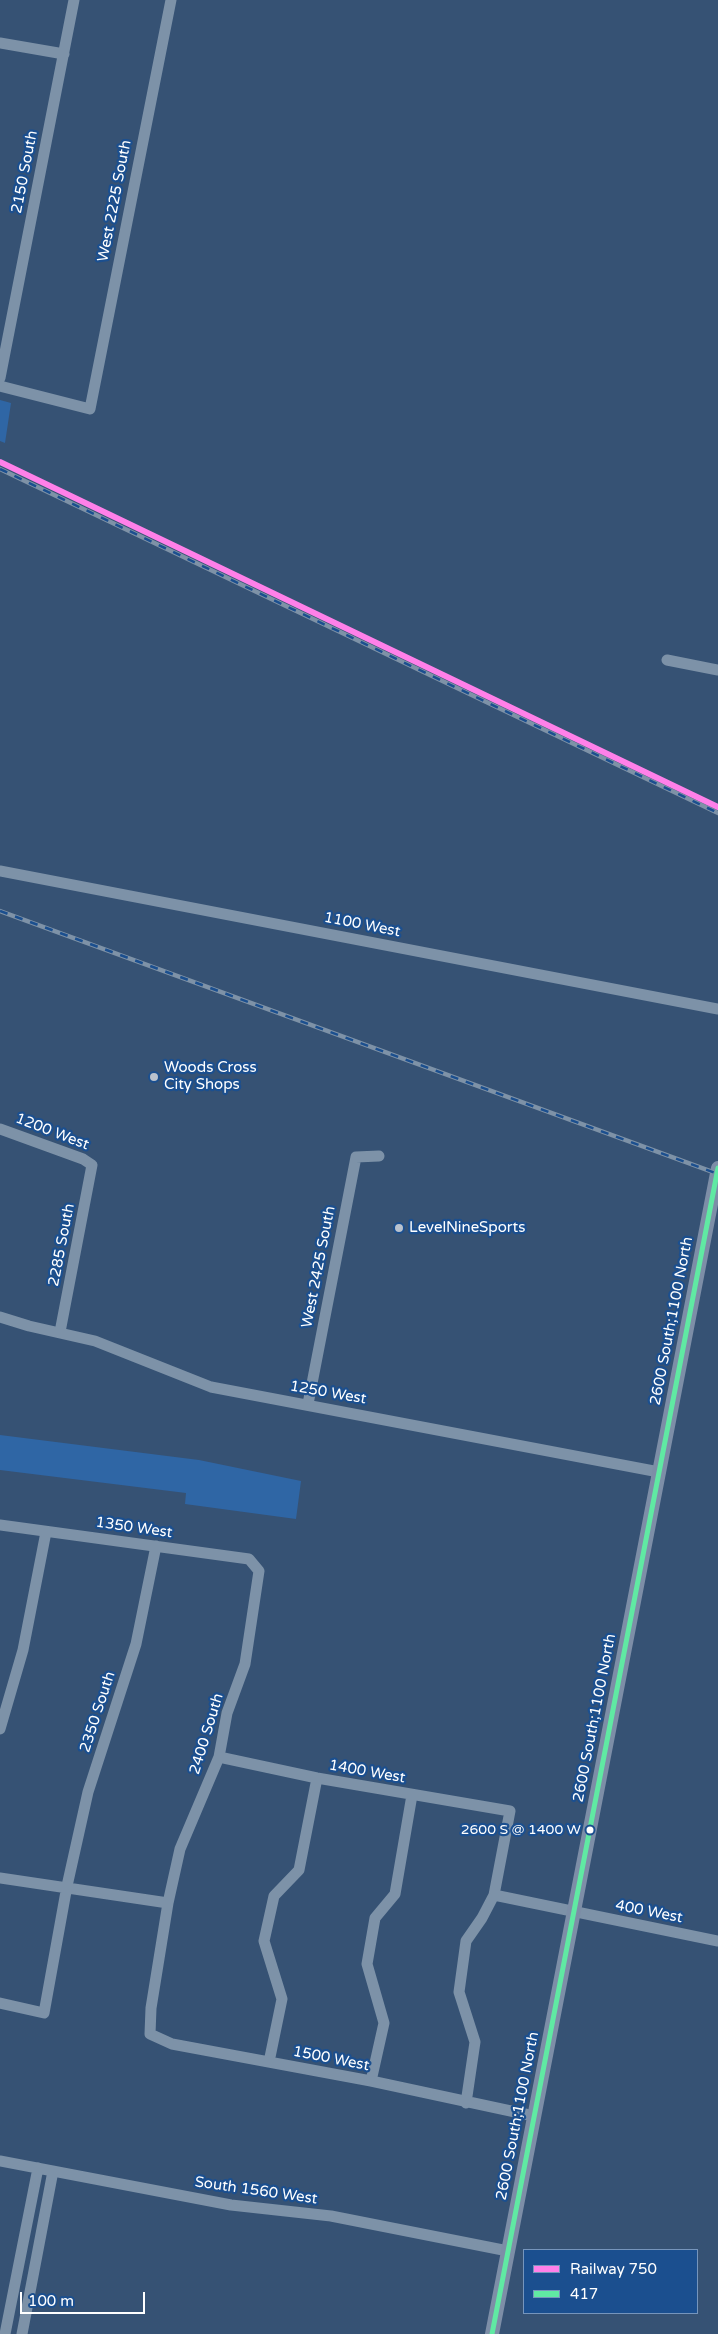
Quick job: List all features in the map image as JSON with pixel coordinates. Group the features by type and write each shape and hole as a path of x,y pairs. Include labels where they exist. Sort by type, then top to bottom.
{"main road":[{"name":"2600 South;1100 North","path":"492,2334 718,1168"}],"street":[{"name":"2150 South","path":"0,378 74,0"},
{"name":"West 2225 South","path":"0,386 90,409 171,0"},
{"path":"0,43 64,54"},
{"path":"667,660 718,670"},
{"name":"1100 West","path":"0,870 718,1009"},
{"name":"1200 West","path":"0,1129 92,1164"},
{"name":"West 2425 South","path":"308,1404 356,1157 379,1156"},
{"name":"2285 South","path":"60,1332 91,1180 92,1164"},
{"name":"1250 West","path":"0,1317 95,1341 211,1387 659,1472"},
{"name":"1350 West","path":"0,1525 249,1559 259,1571"},
{"path":"0,1729 23,1650 46,1532"},
{"name":"2350 South","path":"0,2003 44,2013 67,1886 88,1792 136,1644 156,1546"},
{"name":"2400 South","path":"168,1903 180,1849 219,1757 227,1713 245,1664 259,1571"},
{"name":"1400 West","path":"219,1757 318,1778 510,1811 494,1895"},
{"path":"269,2062 282,1999 264,1941 274,1896 299,1870 318,1778"},
{"path":"371,2081 384,2023 367,1964 375,1918 395,1894 412,1795"},
{"path":"0,1878 67,1886 168,1903"},
{"path":"466,2103 476,2042 459,1992 466,1941 482,1918 494,1895"},
{"name":"400 West","path":"494,1895 718,1941"},
{"name":"1500 West","path":"168,1903 151,2008 150,2034 172,2044 371,2081 466,2103 534,2116"},
{"name":"South 1560 West","path":"0,2161 232,2205 331,2216 508,2250"},
{"path":"5,2334 38,2168"},
{"path":"22,2334 53,2171"},
{"path":"15,2282 32,2284"}],"shaded area":[{"path":"0,400 11,403 5,443 0,441"},
{"path":"0,1435 199,1460 301,1481 296,1519 185,1504 186,1493 0,1470"}],"railway":[{"path":"0,469 718,813"},
{"path":"0,911 718,1174"}],"rail line":[{"name":"750","path":"0,462 718,807"}],"transit line":[{"name":"417","path":"492,2334 718,1168"}],"place":[{"name":"Woods Cross City Shops","path":"154,1077"},
{"name":"LevelNineSports","path":"399,1228"},
{"name":"2600 S @ 1400 W","path":"590,1830"}]}
